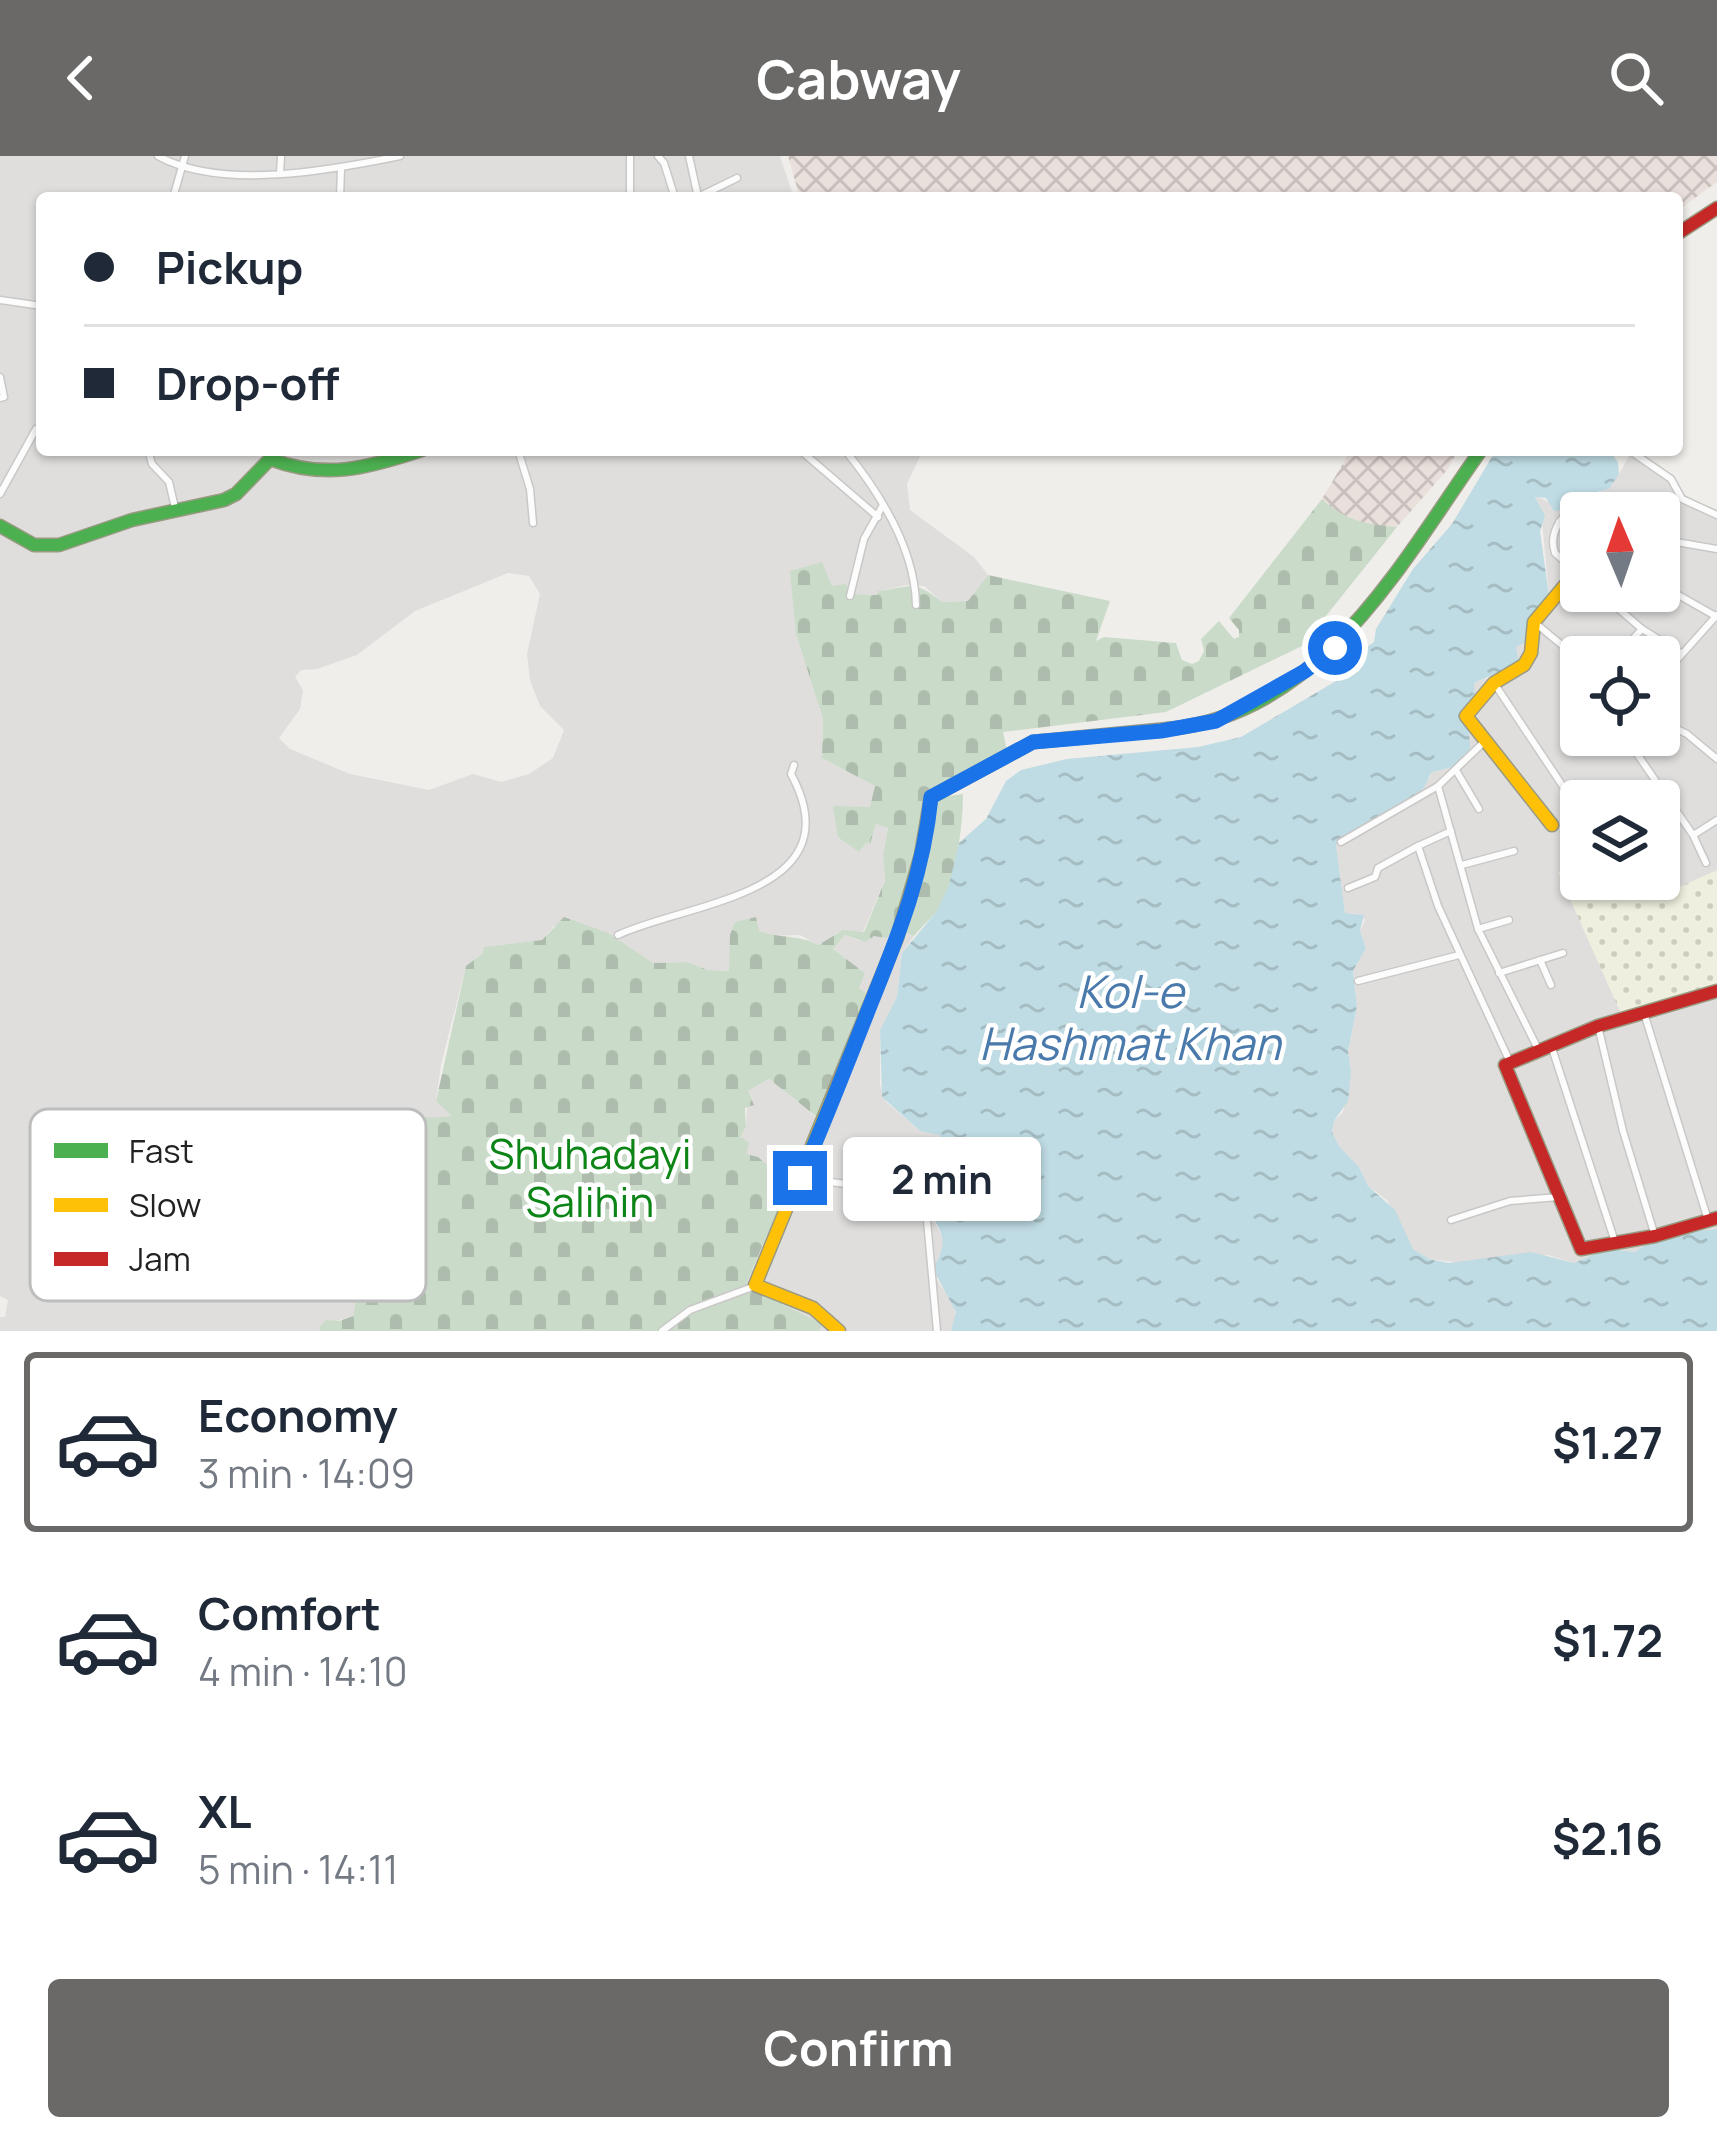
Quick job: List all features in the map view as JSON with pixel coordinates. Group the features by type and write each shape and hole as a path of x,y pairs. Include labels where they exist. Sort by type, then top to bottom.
{"street":[{"path":"158,156 182,166 280,173 341,169 400,156"},
{"path":"175,192 185,156"},
{"path":"280,156 280,173"},
{"path":"630,156 630,192"},
{"path":"658,156 673,192"},
{"path":"689,156 696,192"},
{"path":"340,192 341,169"},
{"path":"709,192 737,178"},
{"path":"1683,230 1717,208"},
{"path":"0,300 36,305"},
{"path":"0,377 4,397 0,398"},
{"path":"0,494 36,429"},
{"path":"150,456 169,482 176,512"},
{"path":"0,526 34,545 59,545 132,520 236,494 270,459 303,472 339,475 392,456"},
{"path":"520,456 530,489 532,524"},
{"path":"807,456 878,517"},
{"path":"849,456 884,505 908,560 916,605"},
{"path":"755,1286 841,1084 912,897 926,850 931,797 1033,742 1198,726 1239,711 1305,671 1335,648 1365,614 1477,456"},
{"path":"1638,456 1671,479 1682,499 1717,515"},
{"path":"850,596 864,539 884,505"},
{"path":"1559,522 1552,547 1560,555"},
{"path":"1680,543 1717,549"},
{"path":"1552,825 1466,716 1494,683 1524,664 1531,653 1534,622 1560,594"},
{"path":"1622,612 1681,653 1716,616 1680,596"},
{"path":"1534,622 1560,644"},
{"path":"1636,636 1642,629"},
{"path":"1494,683 1560,782"},
{"path":"1680,730 1717,759"},
{"path":"1341,842 1438,786 1488,739"},
{"path":"1639,756 1694,835 1706,863"},
{"path":"618,934 719,898 744,895 786,869 801,848 806,824 803,797 791,774 794,765"},
{"path":"1457,772 1478,808"},
{"path":"1438,786 1478,929 1545,1048 1616,1244"},
{"path":"1694,835 1717,820"},
{"path":"1348,888 1451,831"},
{"path":"1418,846 1460,955 1510,1062"},
{"path":"1462,865 1514,850"},
{"path":"1478,929 1509,920"},
{"path":"1499,973 1563,953"},
{"path":"1358,981 1460,955"},
{"path":"1540,960 1551,986"},
{"path":"1643,1013 1712,1219 1655,1236 1581,1249 1505,1065 1598,1026 1717,991"},
{"path":"1598,1026 1655,1236"},
{"path":"800,1178 878,1188 924,1187 937,1331"},
{"path":"1451,1220 1510,1201 1560,1197"},
{"path":"662,1331 690,1310 755,1286 814,1310 833,1321 839,1331"}],"shaded area":[{"path":"0,156 780,156 792,192 36,192 36,456 920,456 907,484 910,510 974,557 988,575 969,601 942,602 924,586 855,594 832,586 821,563 808,568 796,634 823,719 822,758 875,786 866,843 870,844 876,824 888,828 885,879 863,932 837,933 818,945 800,935 770,936 758,931 730,935 730,971 687,962 653,963 619,942 554,926 542,940 484,947 466,966 441,1065 436,1100 452,1114 444,1119 426,1119 426,1109 30,1109 30,1301 356,1301 353,1316 319,1326 320,1331 0,1331 8,1300 0,1296","holes":["508,573 529,576 540,594 527,654 530,680 540,706 564,730 553,758 529,774 501,782 473,774 429,790 350,774 290,749 279,738 300,709 303,690 295,677 301,670 357,655 415,611"]},
{"path":"788,156 1717,156 1717,182 1683,207 1683,192 798,192"},
{"path":"1347,456 1455,456 1397,527 1342,517 1322,499"},
{"path":"1629,456 1717,512 1717,1229 1674,1233 1635,1252 1607,1249 1574,1263 1548,1255 1461,1263 1429,1259 1413,1249 1387,1200 1368,1186 1332,1132 1343,1112 1351,1072 1348,1051 1357,1007 1353,971 1366,948 1360,931 1365,920 1359,914 1345,913 1336,845 1360,827 1397,810 1422,790 1432,772 1462,764 1465,715 1475,701 1473,683 1508,671 1516,647 1529,637 1527,620 1549,596 1541,509 1535,496 1560,507 1560,612 1680,612 1680,492 1600,492"},
{"path":"896,929 914,936 902,953 897,997 880,1030 880,1085 886,1102 920,1131 939,1135 948,1148 948,1177 929,1212 945,1242 934,1275 954,1306 956,1318 951,1331 820,1331 821,1324 747,1282 767,1237 769,1180 746,1155 741,1139 748,1091 769,1079 817,1118 840,1070 866,993 859,988 864,972 833,949 845,935 860,941"}],"green space":[{"name":"Shuhadayi Salihin","path":"1322,499 1356,520 1397,527 1302,646 1166,712 1003,732 1007,750 938,787 941,797 963,794 954,868 937,911 914,936 896,929 886,938 874,936 865,942 845,935 833,949 865,973 859,988 866,993 824,1113 818,1118 769,1079 748,1091 754,1105 745,1108 741,1137 749,1143 746,1154 758,1157 772,1169 769,1180 787,1188 747,1282 822,1324 820,1331 320,1331 326,1320 353,1316 356,1301 426,1301 426,1117 451,1115 436,1101 466,966 484,947 542,940 564,917 608,933 653,963 687,962 729,971 735,922 756,917 759,931 818,945 843,930 864,932 885,880 888,828 876,824 870,844 859,852 838,837 833,806 870,807 875,786 822,758 823,719 796,634 790,571 822,562 832,586 845,584 855,594 877,595 878,591 912,586 942,602 968,601 988,575 1110,601 1096,641 1104,637 1176,643 1182,660 1192,664 1204,651 1201,639 1219,621 1234,639 1239,637 1229,618"},
{"path":"1717,870 1717,984 1622,1016 1570,900 1680,900 1680,887"}],"water":[{"name":"Kol-e Hashmat Khan","path":"1492,456 1614,456 1618,462 1619,474 1609,489 1560,492 1560,510 1554,511 1546,498 1535,497 1545,516 1540,531 1549,596 1527,620 1529,640 1516,647 1519,663 1474,683 1475,701 1465,715 1470,748 1464,761 1432,772 1414,799 1336,845 1345,913 1364,915 1360,931 1366,948 1353,971 1357,1007 1348,1051 1348,1101 1332,1132 1368,1186 1395,1210 1413,1249 1429,1259 1449,1263 1531,1252 1574,1263 1607,1249 1635,1252 1675,1233 1717,1229 1717,1331 951,1331 956,1312 933,1269 943,1244 929,1201 930,1188 948,1177 948,1148 939,1135 920,1131 882,1097 880,1030 897,997 902,953 937,911 959,843 986,819 1006,781 1021,770 1067,759 1198,747 1241,737 1353,671 1413,569 1452,524"}],"traffic: fast":[{"path":"0,526 34,545 59,545 132,520 224,500 270,459 328,470 402,456"},
{"path":"1168,729 1222,717 1271,695 1314,664 1387,584 1477,456"}],"traffic: slow":[{"path":"1552,825 1466,716 1494,683 1524,665 1531,653 1534,622 1560,591"},
{"path":"839,1331 813,1308 755,1285 897,938 921,855 931,797 1033,742 1168,729"}],"traffic: jam":[{"path":"1683,230 1717,208"},
{"path":"1717,991 1598,1026 1505,1065 1581,1249 1655,1236 1717,1218"}],"route":[{"path":"800,1178 912,897 926,850 931,797 1033,742 1161,731 1216,721 1305,671 1335,648"}]}
